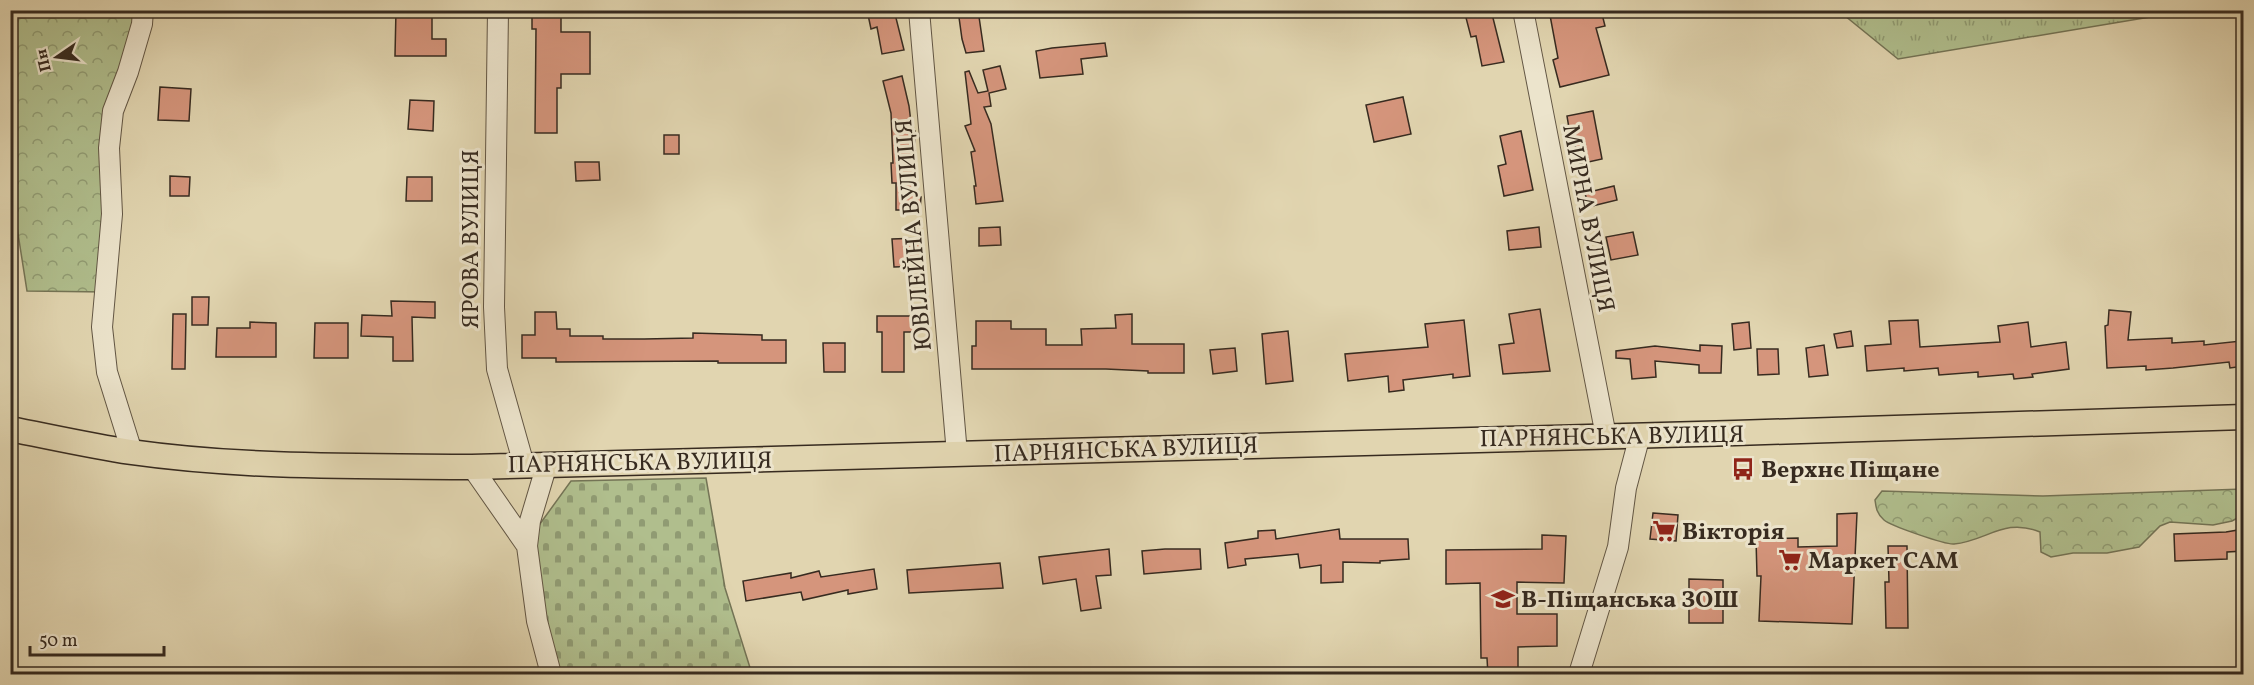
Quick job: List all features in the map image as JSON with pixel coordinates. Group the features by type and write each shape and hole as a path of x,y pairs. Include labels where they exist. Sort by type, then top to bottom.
{"main road":[{"name":"ПАРНЯНСЬКА ВУЛИЦЯ","path":"10,429 132,452 231,461 472,467 2244,417"}],"street":[{"path":"132,452 107,372 102,327 112,214 109,148 113,111 128,72 142,24 142,10"},
{"name":"ЯРОВА ВУЛИЦЯ","path":"498,10 494,307 496,359 497,369 535,465"},
{"name":"ЮВІЛЕЙНА ВУЛИЦЯ","path":"919,10 957,454"},
{"name":"МИРНА ВУЛИЦЯ","path":"1523,10 1606,436"},
{"path":"1579,675 1618,547 1626,488 1640,435"},
{"path":"535,465 527,546 537,621 551,675"},
{"path":"472,467 527,546"}],"green space":[{"path":"10,11 143,11 113,111 106,292 27,291 11,189"},
{"path":"1839,11 2186,11 1898,59"},
{"path":"706,478 725,588 752,674 551,674 527,546 537,528 571,481"},
{"path":"2243,489 2243,515 2232,521 2213,525 2170,522 2160,526 2139,547 2107,553 2073,553 2051,557 2041,552 2040,532 2027,528 2006,528 1966,542 1949,544 1889,523 1878,513 1875,500 1882,491 2043,496"}],"building":[{"path":"396,10 432,10 432,39 446,39 446,56 395,56"},
{"path":"532,10 561,10 561,32 590,32 590,74 561,74 561,88 557,88 557,133 535,133 536,29 532,29"},
{"path":"867,10 894,10 904,50 882,54 877,27 871,29"},
{"path":"958,10 978,10 984,51 966,53"},
{"path":"1464,10 1491,10 1504,62 1482,66 1476,36 1471,37"},
{"path":"1549,10 1601,10 1605,26 1596,28 1609,75 1560,87 1553,60 1558,58"},
{"path":"1105,43 1107,56 1081,59 1083,74 1040,78 1036,51"},
{"path":"1000,66 1006,89 989,93 991,106 984,107 991,124 1003,201 976,204 971,152 975,151 965,126 971,124 965,72 969,71 978,93 988,91 983,70"},
{"path":"902,76 912,131 915,131 916,197 921,197 920,210 896,210 896,183 892,183 891,113 883,81"},
{"path":"160,87 191,89 189,121 158,120"},
{"path":"1403,97 1411,134 1374,142 1366,105"},
{"path":"410,100 434,101 433,131 408,129"},
{"path":"1593,111 1602,159 1579,164 1574,139 1571,140 1567,116"},
{"path":"1521,131 1533,190 1504,196 1498,166 1506,164 1500,136"},
{"path":"664,135 679,135 679,154 664,154"},
{"path":"575,162 599,162 600,180 576,181"},
{"path":"170,176 190,177 189,196 170,196"},
{"path":"407,177 432,177 432,201 406,201"},
{"path":"1614,186 1617,200 1588,207 1585,193"},
{"path":"1000,227 1001,245 979,246 979,228"},
{"path":"1539,227 1541,247 1509,250 1507,231"},
{"path":"1633,232 1638,255 1611,260 1606,237"},
{"path":"920,238 921,266 894,267 892,239"},
{"path":"192,297 209,297 208,325 192,325"},
{"path":"391,301 435,302 435,318 412,317 413,361 393,361 393,337 361,336 362,315 392,316"},
{"path":"1540,309 1550,371 1503,374 1499,345 1514,343 1509,314"},
{"path":"2109,310 2131,312 2128,340 2172,338 2172,343 2204,341 2204,345 2241,341 2244,366 2230,368 2229,362 2146,370 2146,366 2107,368 2105,326 2108,325"},
{"path":"535,312 556,312 557,329 570,329 570,336 644,339 693,338 693,333 762,335 762,340 786,340 786,363 556,362 556,358 522,358 522,335 535,335"},
{"path":"173,314 186,314 185,369 172,369"},
{"path":"1132,314 1132,344 1184,344 1184,373 1148,373 1148,371 1106,369 972,369 972,346 976,346 976,321 1011,321 1011,329 1046,329 1046,345 1082,345 1081,329 1116,328 1115,315"},
{"path":"877,316 923,316 923,332 904,332 904,372 882,372 882,332 877,332"},
{"path":"1464,320 1470,376 1453,378 1453,374 1403,380 1404,390 1389,392 1388,376 1348,381 1345,354 1428,347 1425,324"},
{"path":"1918,320 1920,347 2000,342 1998,326 2028,322 2031,347 2066,342 2069,369 2014,379 2013,374 1978,377 1978,372 1939,375 1938,368 1867,371 1865,346 1891,344 1889,321"},
{"path":"250,322 276,323 276,357 216,357 217,328 250,328"},
{"path":"1749,322 1751,348 1734,350 1732,324"},
{"path":"315,323 348,323 348,358 314,358"},
{"path":"1288,331 1293,381 1266,384 1262,334"},
{"path":"1851,331 1853,346 1837,348 1834,334"},
{"path":"823,343 845,343 845,372 824,372"},
{"path":"1700,345 1722,346 1721,373 1699,373 1699,365 1655,361 1656,377 1632,379 1630,359 1616,358 1616,351 1655,346 1700,351"},
{"path":"1824,345 1828,375 1809,377 1806,348"},
{"path":"1235,348 1237,371 1213,374 1210,350"},
{"path":"1757,349 1778,349 1779,374 1758,375"},
{"name":"Вікторія","path":"1653,513 1678,515 1676,541 1650,539"},
{"path":"1857,513 1852,624 1759,621 1761,576 1757,576 1756,539 1798,538 1798,547 1837,546 1837,514"},
{"path":"1339,529 1340,539 1408,539 1409,559 1380,561 1380,563 1343,562 1343,582 1321,583 1321,565 1300,568 1298,554 1245,559 1246,565 1228,568 1225,543 1258,538 1258,531 1275,530 1276,539"},
{"path":"2244,529 2244,551 2227,552 2227,559 2175,561 2174,534"},
{"path":"1542,535 1566,536 1564,583 1517,582 1517,614 1557,614 1557,646 1518,647 1518,675 1488,675 1487,658 1481,658 1480,583 1446,584 1446,550 1542,549"},
{"path":"1888,546 1907,546 1908,628 1886,628 1885,582 1889,582"},
{"path":"1109,549 1111,575 1096,576 1101,608 1081,611 1076,579 1043,584 1039,557"},
{"path":"1200,549 1201,569 1144,574 1142,551"},
{"path":"1000,563 1003,588 909,593 907,570"},
{"path":"874,569 877,589 848,594 848,590 803,600 801,592 746,601 743,581 791,573 791,578 819,571 821,577"},
{"path":"1689,579 1723,580 1723,623 1689,623"}],"place":[{"name":"Верхнє Піщане","path":"1743,469"},
{"name":"Вікторія","path":"1664,531"},
{"name":"Маркет САМ","path":"1790,560"},
{"name":"В-Піщанська ЗОШ","path":"1503,599"}]}
